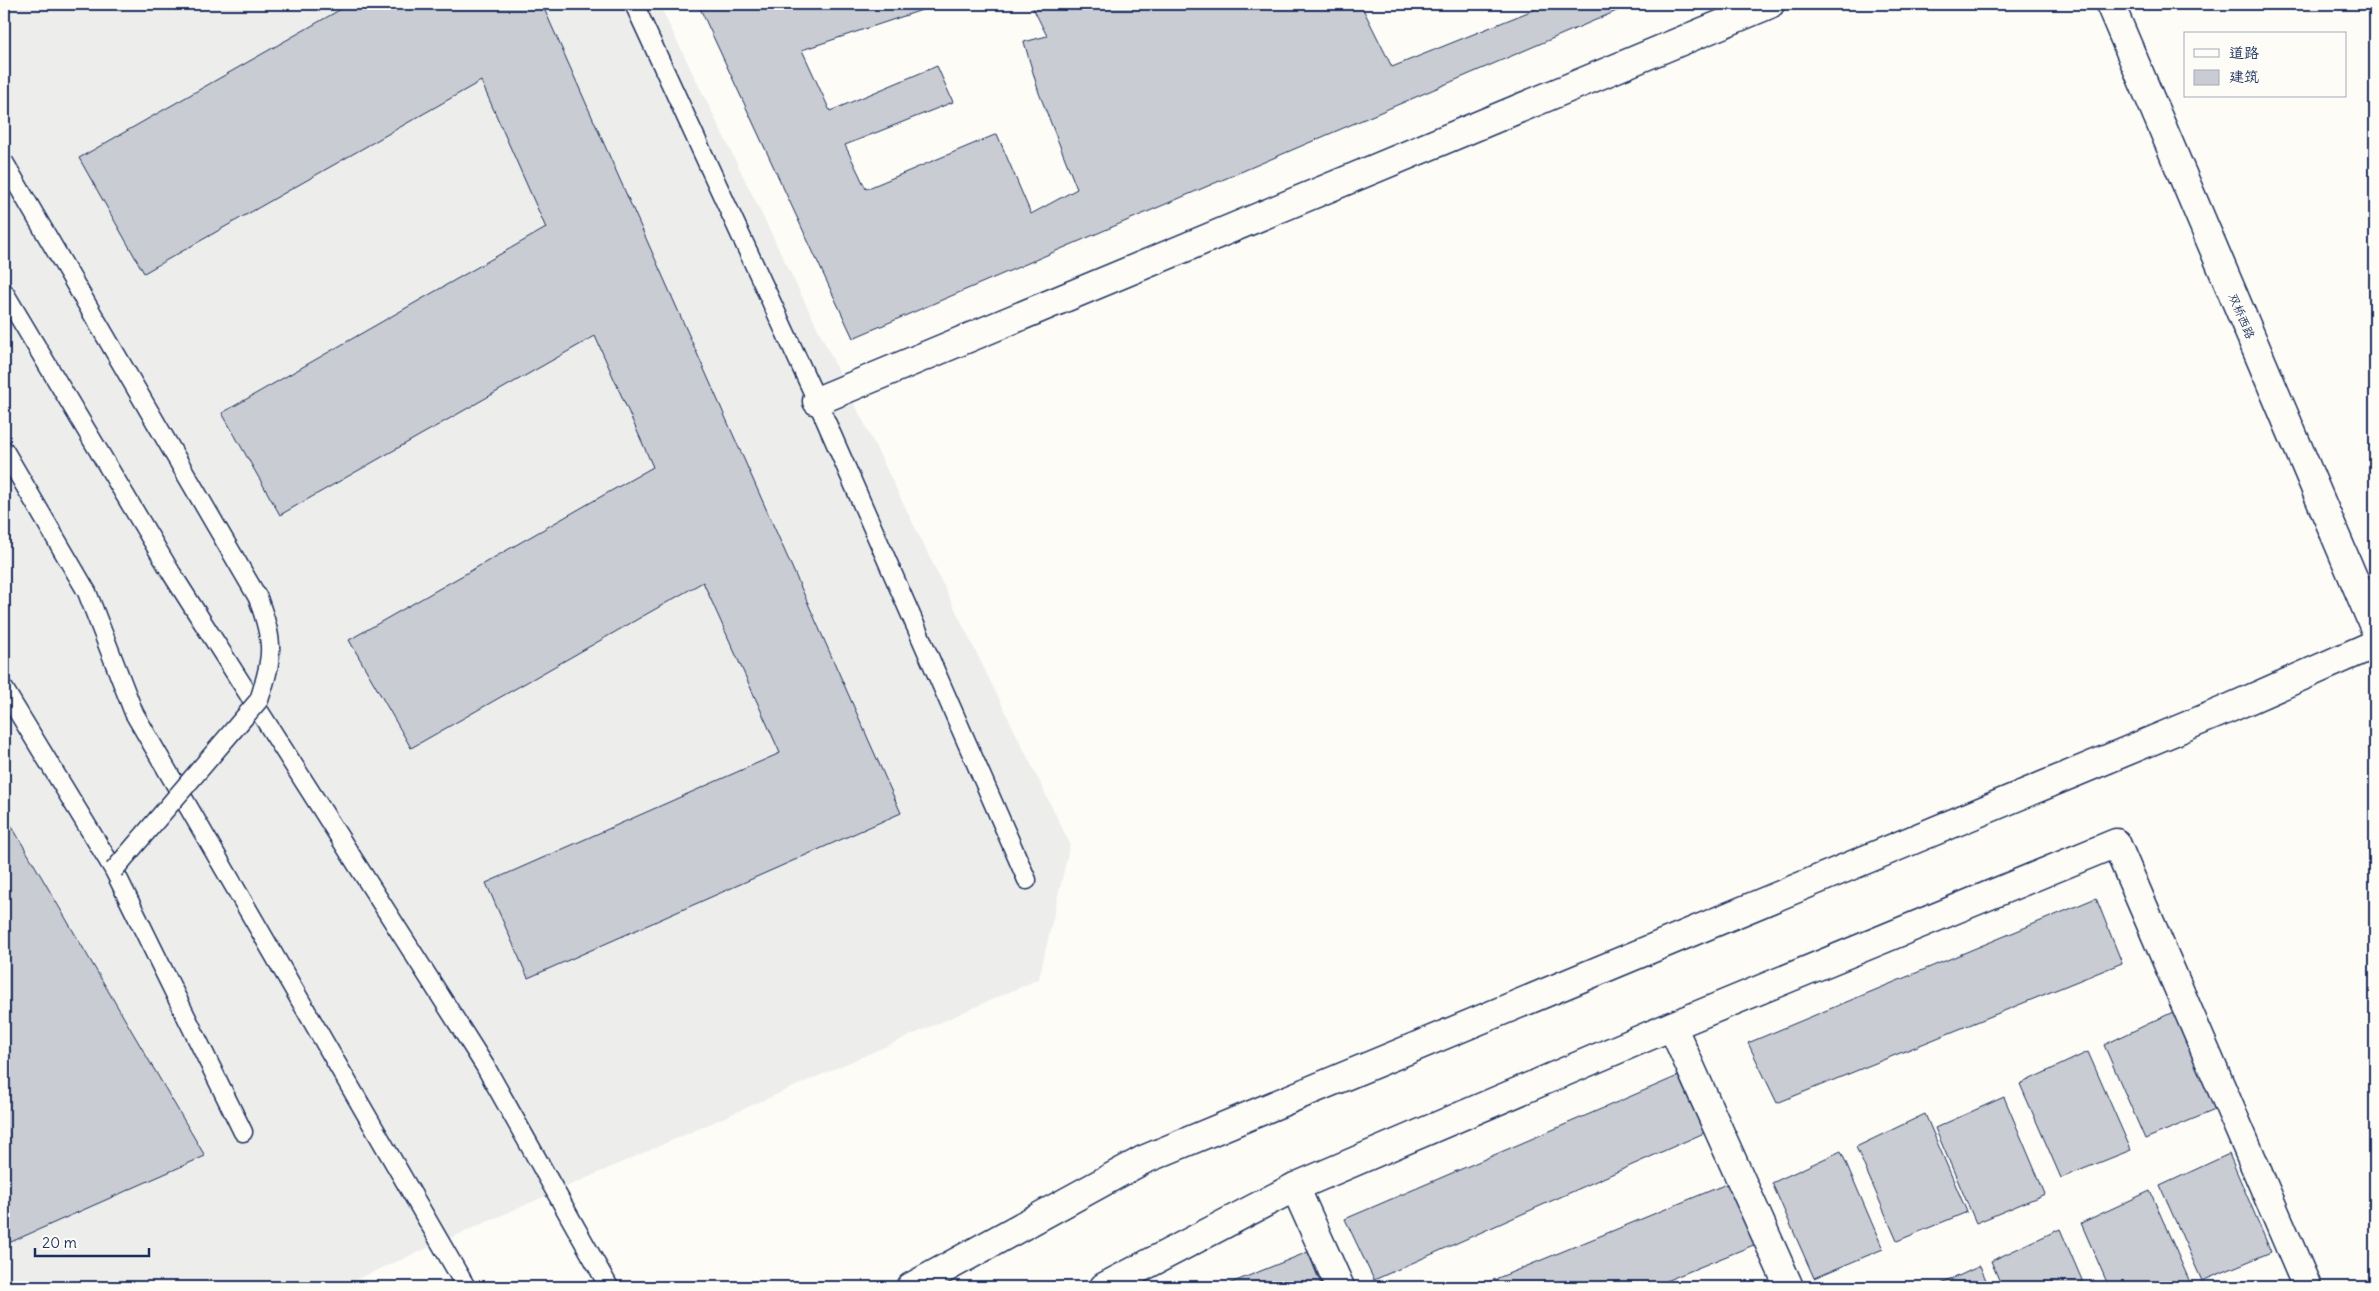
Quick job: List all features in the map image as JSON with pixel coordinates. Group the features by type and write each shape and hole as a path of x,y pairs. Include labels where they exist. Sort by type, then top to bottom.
{"street":[{"path":"817,401 1770,4"},
{"name":"双桥西路","path":"2110,4 2375,629"},
{"path":"911,1287 1143,1160 2223,711 2375,644"},
{"path":"1104,1287 1295,1187 1672,1026 2116,843 2308,1287"},
{"path":"1672,1026 1789,1287"},
{"path":"1295,1187 1340,1287"}],"lane":[{"path":"634,4 817,401 1027,880"},
{"path":"4,162 258,598 270,631 270,666 259,700 114,870"},
{"path":"4,292 177,583 485,1066 609,1287"},
{"path":"4,450 87,592 134,713 466,1287"},
{"path":"4,688 114,870 243,1132"}],"shaded area":[{"path":"4,4 659,4 1070,844 1039,979 339,1287 4,1287"}],"building":[{"path":"350,4 542,4 901,813 528,978 486,883 780,753 703,582 411,748 349,640 653,467 595,336 280,515 222,413 546,228 481,81 144,273 79,158"},
{"path":"698,4 940,4 802,50 830,111 937,66 953,102 845,145 866,189 997,134 1031,214 1077,189 1039,93 1024,42 1047,36 1031,4 1363,4 1361,5 1392,67 1548,4 1633,4 853,338"},
{"path":"4,813 205,1156 4,1245"},
{"path":"2096,898 2122,963 1777,1103 1748,1043"},
{"path":"2173,1012 2215,1110 2145,1139 2104,1045"},
{"path":"2088,1052 2131,1150 2061,1178 2020,1084"},
{"path":"1678,1076 1704,1133 1374,1280 1345,1219"},
{"path":"2004,1097 2045,1194 1976,1223 1935,1128"},
{"path":"1925,1114 1967,1212 1897,1241 1856,1147"},
{"path":"1841,1151 1883,1249 1814,1278 1772,1183"},
{"path":"2229,1154 2271,1252 2202,1281 2160,1186"},
{"path":"1729,1183 1756,1244 1651,1287 1476,1287"},
{"path":"2150,1191 2192,1287 2109,1287 2081,1223"},
{"path":"2060,1229 2085,1287 2002,1287 1991,1261"},
{"path":"1308,1252 1322,1287 1221,1287"},
{"path":"1980,1266 1989,1287 1935,1287"}]}
